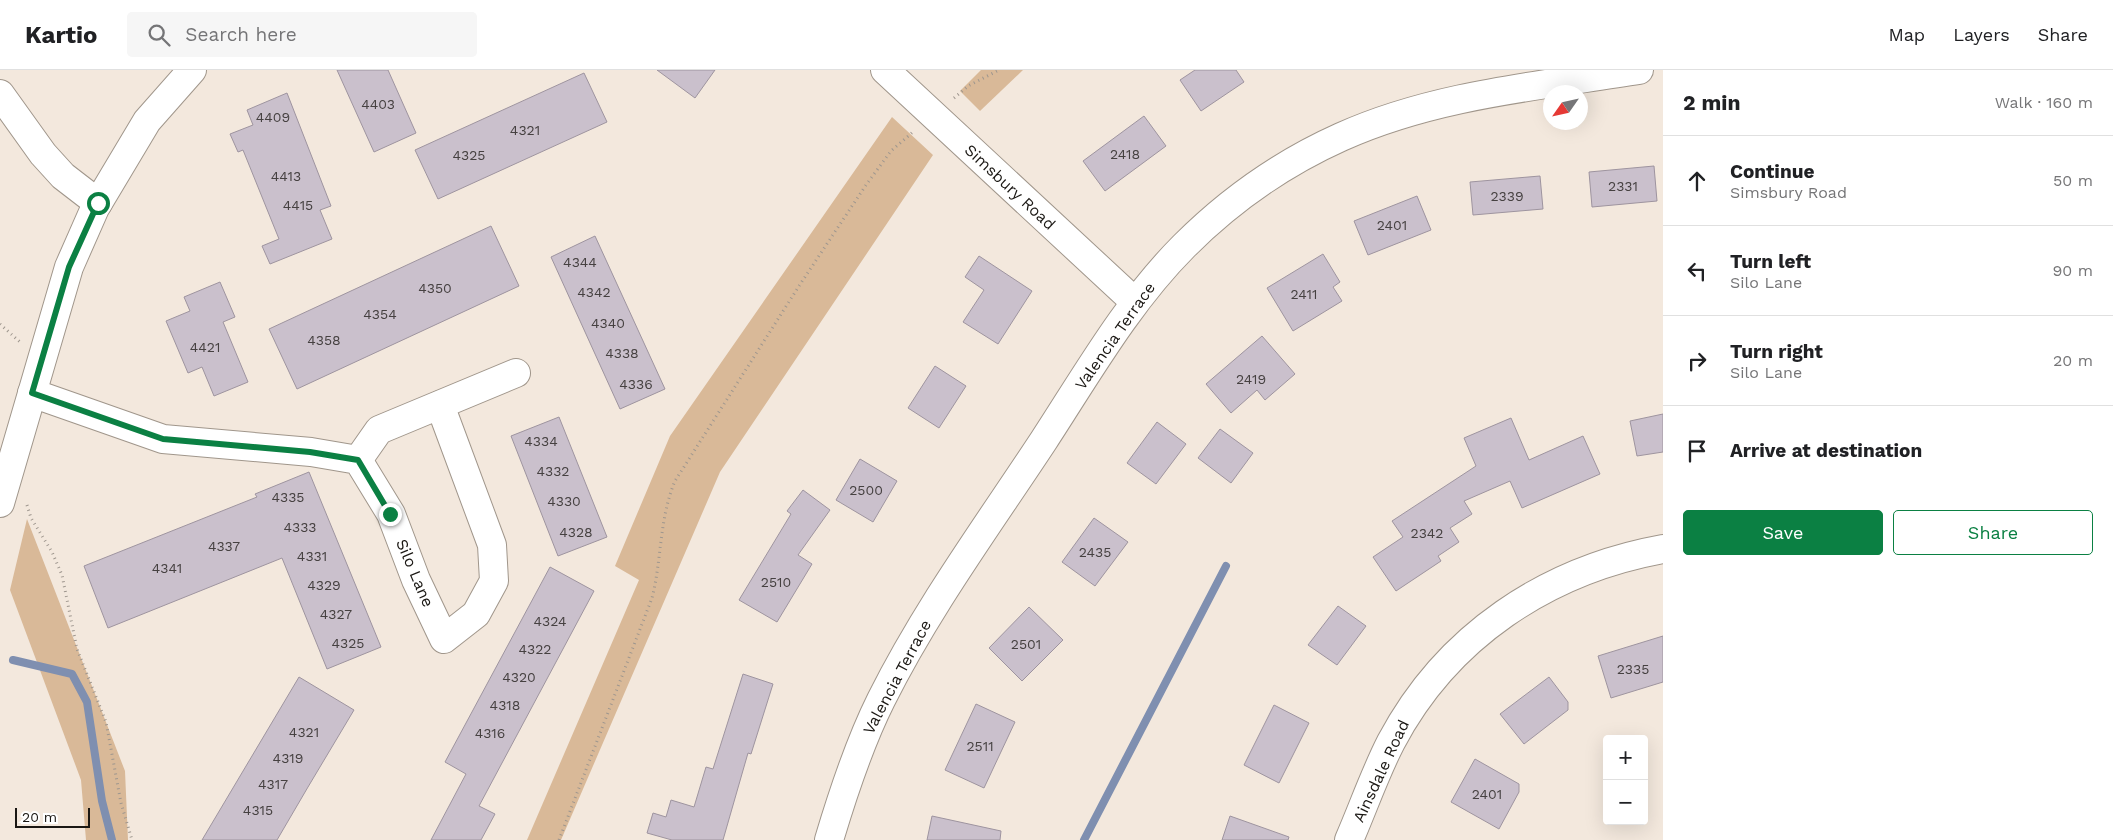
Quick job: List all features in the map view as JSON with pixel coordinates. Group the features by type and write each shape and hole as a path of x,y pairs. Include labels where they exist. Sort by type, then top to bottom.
{"street":[{"path":"0,504 69,267 98,203 147,121 192,70"},
{"name":"Simsbury Road","path":"885,70 1135,302"},
{"name":"Valencia Terrace","path":"829,840 865,736 880,701 920,629 1135,302 1184,246 1231,204 1288,165 1341,137 1397,116 1453,100 1639,70"},
{"path":"0,94 43,154 63,176 98,203"},
{"path":"32,393 163,439 310,452 358,460 379,430 516,373"},
{"name":"Silo Lane","path":"358,460 390,514 416,580 444,639 476,614 494,581 492,545 440,405"},
{"name":"Ainsdale Road","path":"1349,840 1391,744 1430,683 1454,655 1490,622 1547,587 1619,558 1663,548"}],"path":[{"path":"951,101 968,86 999,70"},
{"path":"559,840 652,598 657,577 665,513 675,482 798,286 866,185 891,151 916,130"},
{"path":"27,502 36,529 52,552 62,575 78,649 106,722 121,803 132,840"}],"shaded area":[{"path":"981,70 1023,70 980,111 960,91"},
{"path":"892,117 933,155 720,472 561,840 527,840 639,580 615,566 670,436"},
{"path":"27,519 125,771 128,840 86,840 81,780 10,590"}],"building":[{"path":"337,70 388,70 416,133 374,152"},
{"path":"657,70 715,70 695,98"},
{"path":"1195,70 1236,70 1244,82 1201,111 1180,80"},
{"path":"584,73 607,122 438,199 415,150"},
{"path":"287,93 331,206 320,210 332,239 270,264 262,246 279,239 243,150 238,152 230,134 253,125 247,110"},
{"path":"1144,116 1166,146 1105,191 1083,161"},
{"path":"1654,166 1657,201 1592,207 1589,172"},
{"path":"1540,176 1543,209 1473,215 1470,182"},
{"path":"1417,196 1431,230 1368,255 1354,221"},
{"path":"491,226 519,286 297,389 269,329"},
{"path":"595,236 665,389 620,409 551,257"},
{"path":"1323,254 1340,282 1333,287 1342,301 1293,331 1267,288"},
{"path":"979,256 1032,291 998,344 963,322 984,290 965,277"},
{"path":"220,282 235,317 223,322 248,382 214,396 202,367 188,373 166,321 190,311 184,297"},
{"path":"1262,336 1295,374 1265,400 1257,390 1231,413 1206,384"},
{"path":"935,366 966,386 939,428 908,408"},
{"path":"1663,414 1663,452 1637,456 1630,421"},
{"path":"559,417 607,537 558,556 511,436"},
{"path":"1511,418 1529,460 1583,436 1600,474 1522,508 1510,481 1464,501 1472,514 1450,528 1459,542 1438,556 1441,561 1396,591 1373,557 1403,537 1392,521 1476,466 1464,438"},
{"path":"1157,422 1186,444 1156,484 1127,463"},
{"path":"1220,429 1253,453 1231,483 1198,458"},
{"path":"860,459 897,481 873,522 836,500"},
{"path":"309,472 381,647 327,669 282,558 108,628 84,566 257,497 255,494"},
{"path":"803,490 830,510 798,555 812,564 777,622 739,600 791,514 787,511"},
{"path":"1094,518 1128,542 1095,586 1062,562"},
{"path":"550,567 594,591 479,806 495,814 481,840 431,840 466,774 445,762"},
{"path":"1338,606 1366,626 1337,665 1308,645"},
{"path":"1029,607 1063,640 1022,681 989,648"},
{"path":"1663,636 1663,682 1611,698 1598,656"},
{"path":"743,674 773,684 751,754 748,753 723,840 672,840 647,833 653,813 666,817 671,800 694,807 706,767 713,769"},
{"path":"299,677 354,710 277,840 202,840"},
{"path":"1549,677 1568,702 1568,710 1524,744 1500,714"},
{"path":"976,704 1015,722 984,788 945,770"},
{"path":"1274,705 1309,723 1279,783 1244,765"},
{"path":"1475,759 1519,784 1519,792 1499,829 1451,802"},
{"path":"932,816 1001,831 1000,840 927,840"},
{"path":"1230,816 1289,837 1288,840 1222,840"}],"waterway":[{"path":"1084,840 1226,566"},
{"path":"13,660 72,674 87,702 102,801 112,840"}],"route":[{"path":"98,203 69,267 32,393 163,439 256,449 310,452 358,460 390,514"}]}
